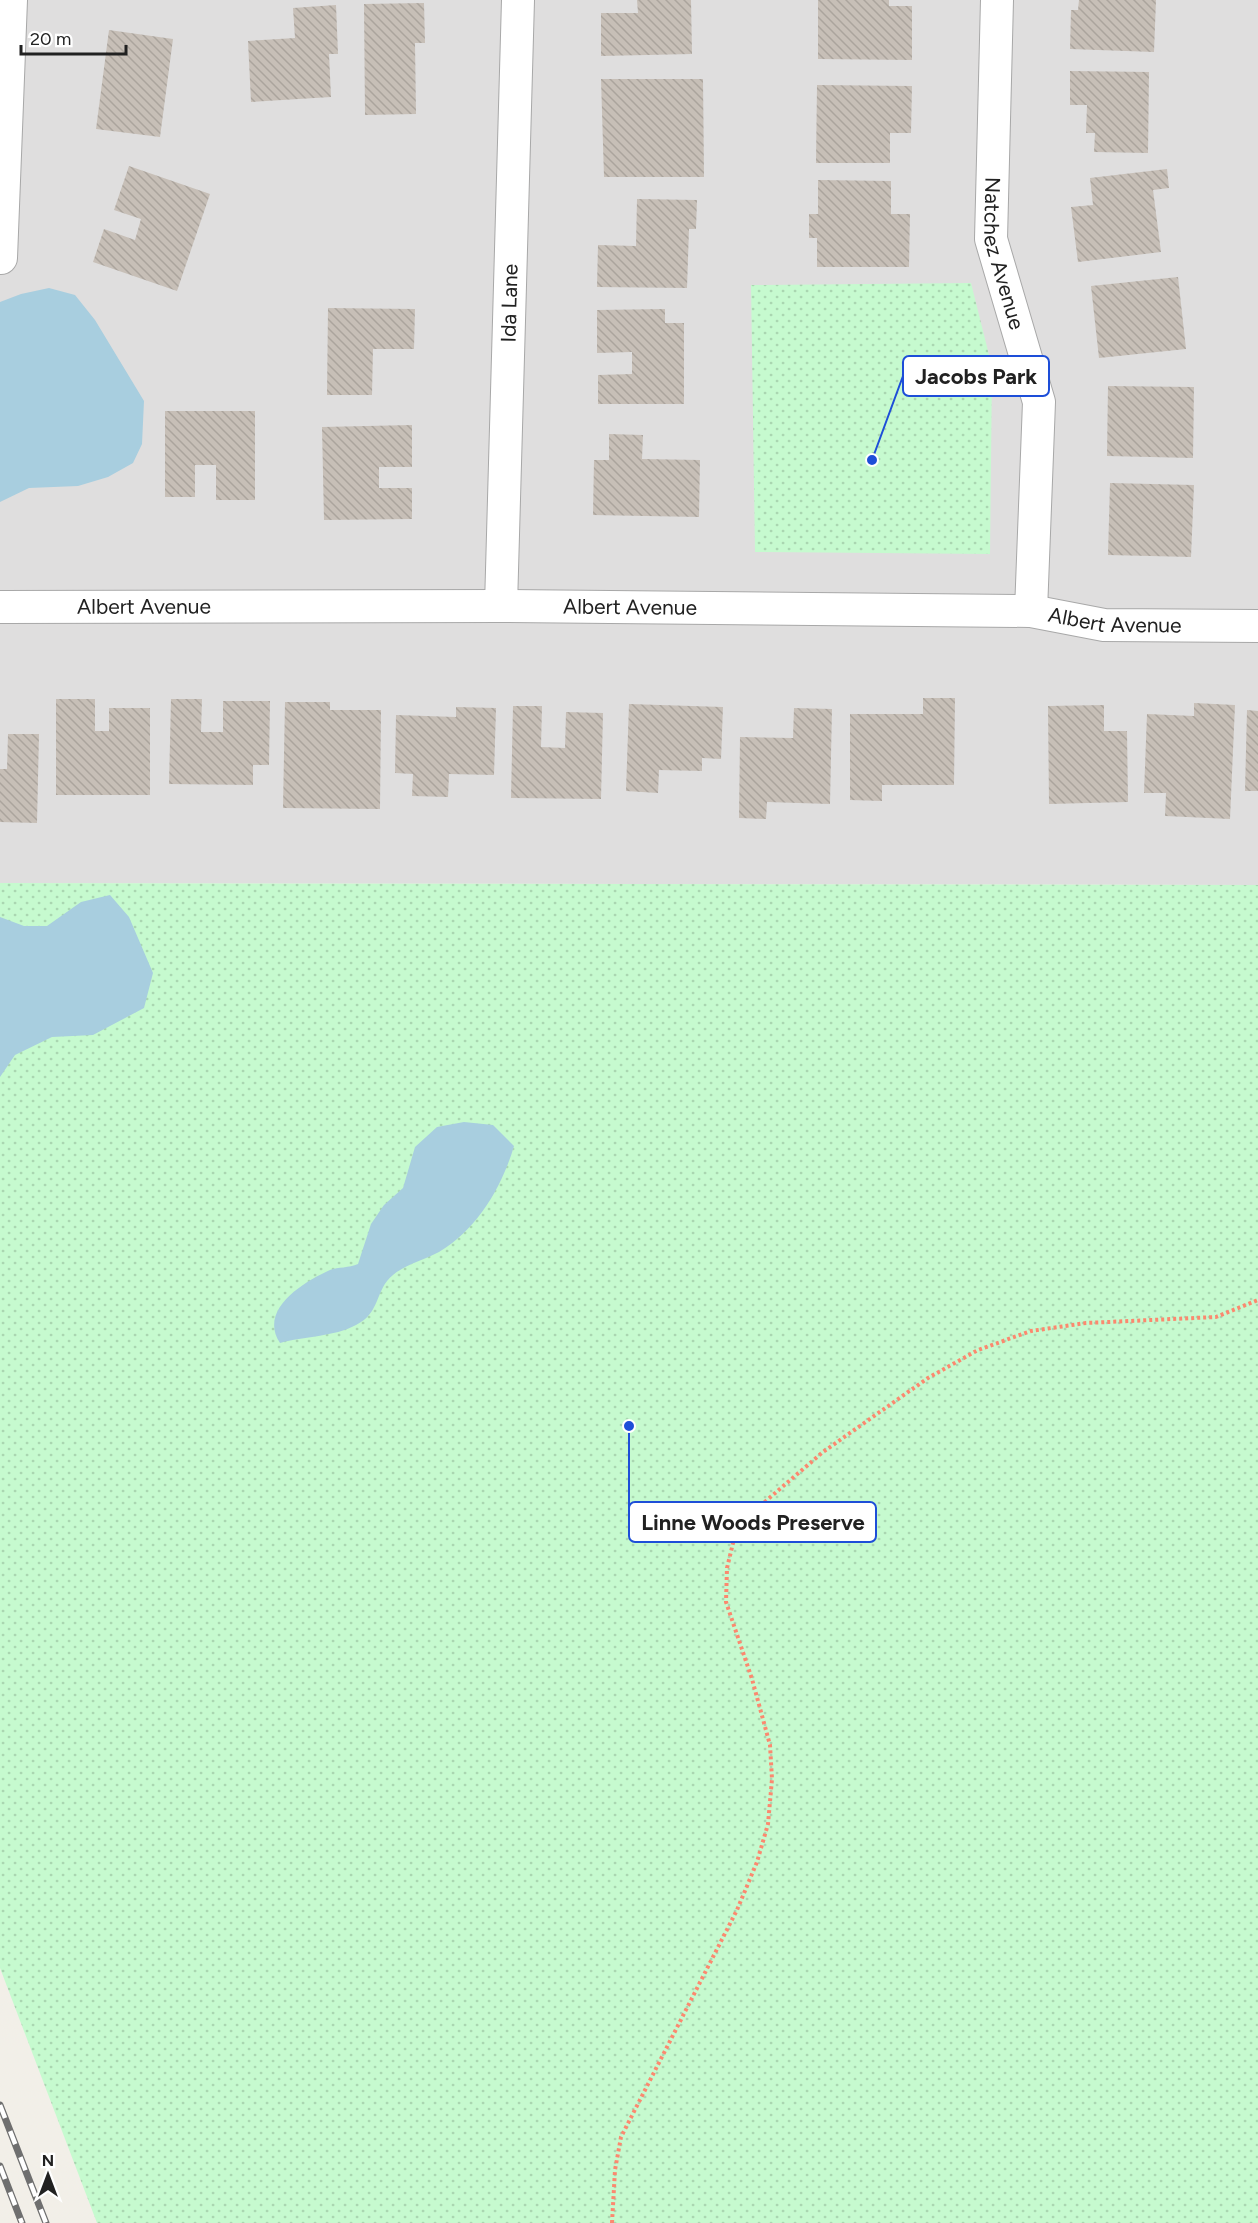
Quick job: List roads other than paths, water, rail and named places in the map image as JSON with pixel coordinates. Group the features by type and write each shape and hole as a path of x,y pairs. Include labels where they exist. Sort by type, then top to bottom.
{"street":[{"path":"1,258 3,105 11,0"},
{"name":"Ida Lane","path":"501,606 518,0"},
{"name":"Natchez Avenue","path":"997,0 991,238 1039,402 1031,611"},
{"name":"Albert Avenue","path":"0,607 501,606 1031,611 1104,625 1258,626"}],"water":[{"path":"49,288 75,295 95,320 144,401 142,444 133,463 108,477 78,486 29,488 0,502 0,302 21,294"},
{"path":"110,895 129,917 153,973 144,1008 93,1035 52,1037 15,1055 0,1077 0,917 24,926 47,926 81,902"},
{"path":"464,1122 493,1125 514,1146 503,1177 476,1220 453,1243 393,1275 383,1287 374,1308 364,1320 338,1332 280,1343 275,1331 275,1319 287,1299 319,1275 333,1269 358,1264 371,1224 384,1205 403,1188 415,1147 437,1127"}],"railway":[{"path":"0,2105 46,2223"},
{"path":"0,2166 22,2223"}],"place":[{"name":"Jacobs Park","path":"872,460"},
{"name":"Linne Woods Preserve","path":"629,1426"}]}
